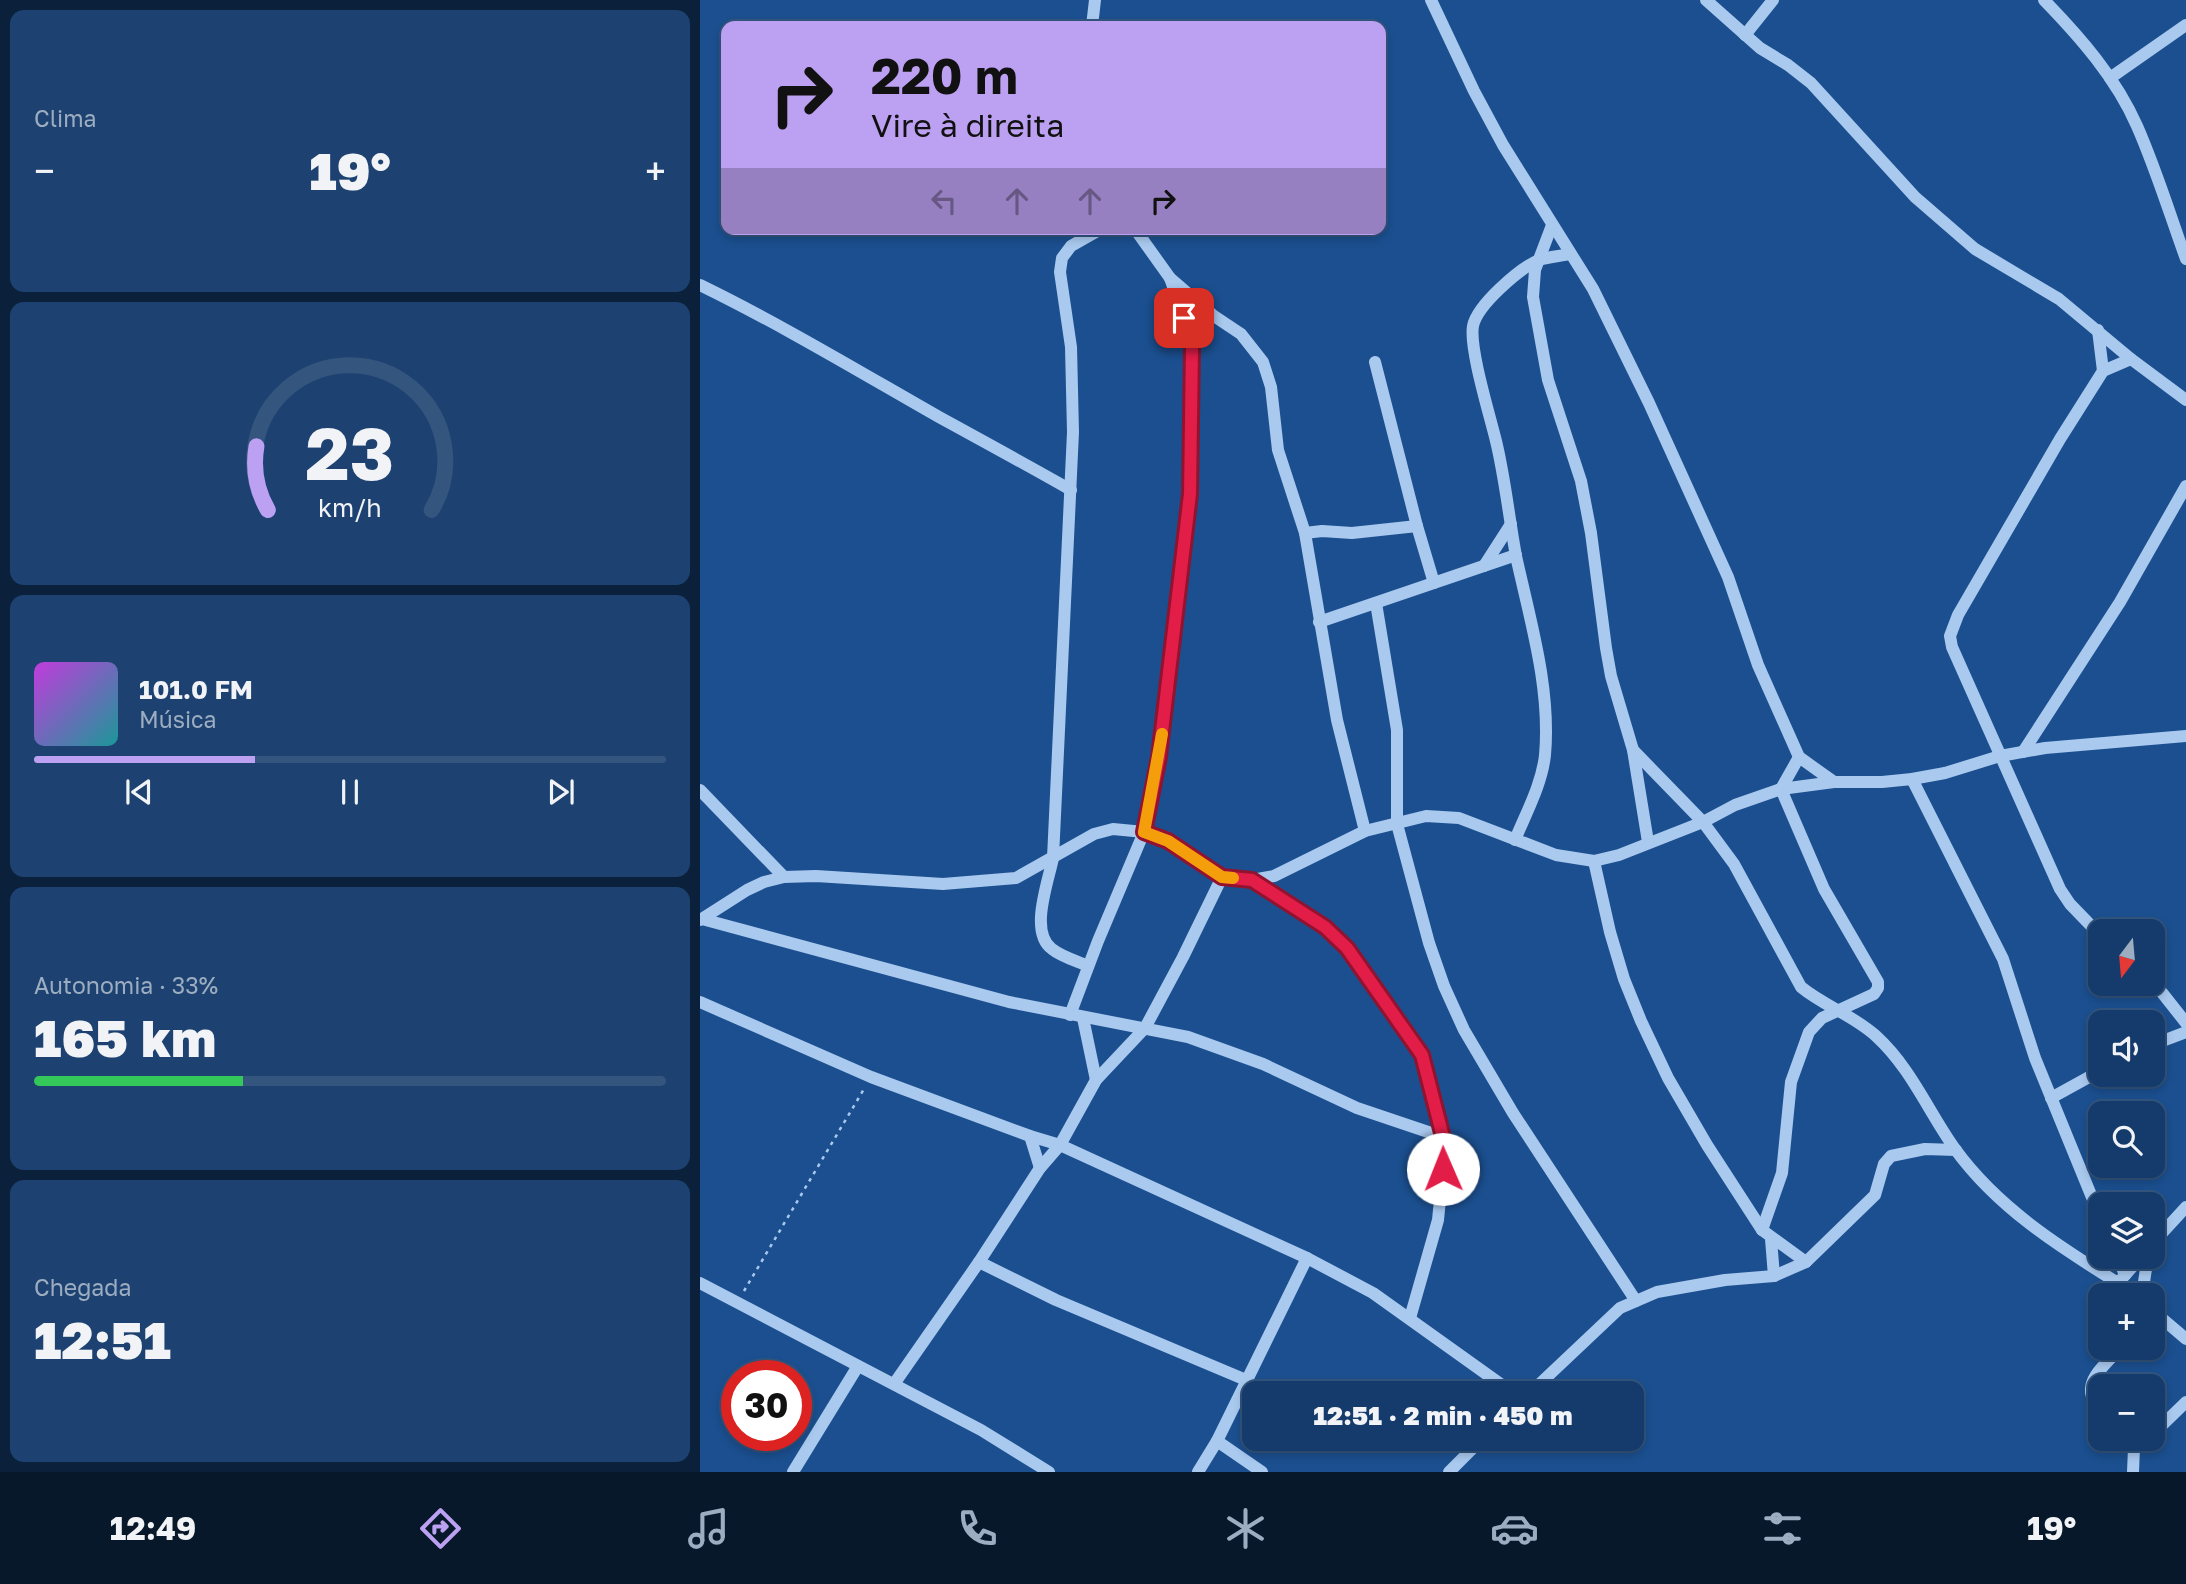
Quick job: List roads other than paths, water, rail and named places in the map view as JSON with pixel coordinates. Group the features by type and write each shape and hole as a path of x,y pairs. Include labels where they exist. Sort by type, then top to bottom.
{"street":[{"path":"1093,21 1095,0"},
{"path":"1431,0 1503,145 1593,289 1610,323 1728,577 1758,665 1799,757 1834,782"},
{"path":"1706,0 1745,35 1811,83 1915,197 1975,248 2059,299 2131,359 2186,400"},
{"path":"1745,35 1773,0"},
{"path":"2044,0 2075,32 2110,78 2137,125 2186,259"},
{"path":"2110,78 2186,25"},
{"path":"1552,225 1538,261 1532,297 1548,380 1581,481 1591,533 1605,648 1633,750 1648,842"},
{"path":"1088,966 1052,949 1043,938 1040,927 1052,858 1073,432 1071,347 1060,272 1062,258 1071,246 1090,235"},
{"path":"1139,235 1170,278 1214,316 1241,334 1263,362 1271,387 1279,450 1305,533 1337,720 1365,831"},
{"path":"1515,840 1537,789 1545,756 1544,710 1534,635 1516,555 1498,449 1475,354 1473,327 1481,308 1496,291 1538,261 1570,254"},
{"path":"1070,1015 1144,832 1159,757 1190,494 1192,348 1170,278"},
{"path":"700,285 817,345 1071,490"},
{"path":"2098,330 2103,371"},
{"path":"2088,921 2060,889 1952,647 1952,626 2060,439 2103,371 2131,359"},
{"path":"1375,362 1434,583"},
{"path":"2023,752 2120,602 2186,486"},
{"path":"1484,566 1511,524"},
{"path":"1305,533 1352,533 1417,526"},
{"path":"1319,622 1516,555"},
{"path":"1376,603 1397,730 1397,824 1429,943 1444,986 1464,1030 1553,1177 1636,1301"},
{"path":"701,920 747,890 784,877 943,884 1016,878 1094,834 1113,829 1144,832 1168,841 1222,877 1252,880 1274,876 1365,831 1426,816 1459,818 1556,855 1594,860 1619,855 1703,822 1735,805 1781,789 1834,782 1912,779 2023,752 2186,736"},
{"path":"1633,750 1703,822 1734,864 1801,987 1816,1000 1839,1010 1876,1036 1916,1083 1956,1150 2009,1207 2053,1242 2122,1279"},
{"path":"1781,789 1799,757"},
{"path":"1912,779 2003,958 2035,1058 2090,1192"},
{"path":"1774,1276 1767,1234 1782,1173 1791,1082 1800,1052 1809,1032 1822,1018 1874,993 1878,988 1878,982 1824,889 1781,789"},
{"path":"700,790 784,877"},
{"path":"1594,860 1610,932 1624,978 1668,1078 1707,1145 1767,1234 1806,1262"},
{"path":"894,1384 979,1262 1040,1168 1060,1145 1096,1080 1145,1028 1222,877"},
{"path":"1252,880 1325,927 1347,948 1422,1055 1443,1137 1438,1220 1410,1318"},
{"path":"701,920 926,981 1083,1018 1188,1037 1262,1064 1357,1108 1443,1137"},
{"path":"2165,996 2186,1023"},
{"path":"700,1002 871,1077 1060,1145 1307,1258 1373,1293 1497,1381"},
{"path":"1083,1018 1096,1080"},
{"path":"2165,1040 2186,1032"},
{"path":"2051,1098 2088,1078"},
{"path":"1925,1149 1942,1128"},
{"path":"1030,1136 1040,1168"},
{"path":"1543,1381 1620,1308 1657,1292 1725,1280 1774,1276 1806,1262 1875,1195 1884,1164 1891,1156 1925,1149 1956,1150"},
{"path":"2165,1230 2186,1207"},
{"path":"1198,1472 1217,1441 1307,1258"},
{"path":"979,1262 1056,1300 1246,1380"},
{"path":"2120,1269 2125,1283"},
{"path":"2122,1279 2131,1269"},
{"path":"700,1283 981,1430 1033,1468 1049,1472"},
{"path":"2165,1321 2186,1339"},
{"path":"2098,1374 2110,1360"},
{"path":"793,1472 858,1366"},
{"path":"2165,1422 2186,1402"},
{"path":"1217,1441 1262,1472"},
{"path":"1448,1472 1470,1451"},
{"path":"2131,1451 2133,1472"}]}
